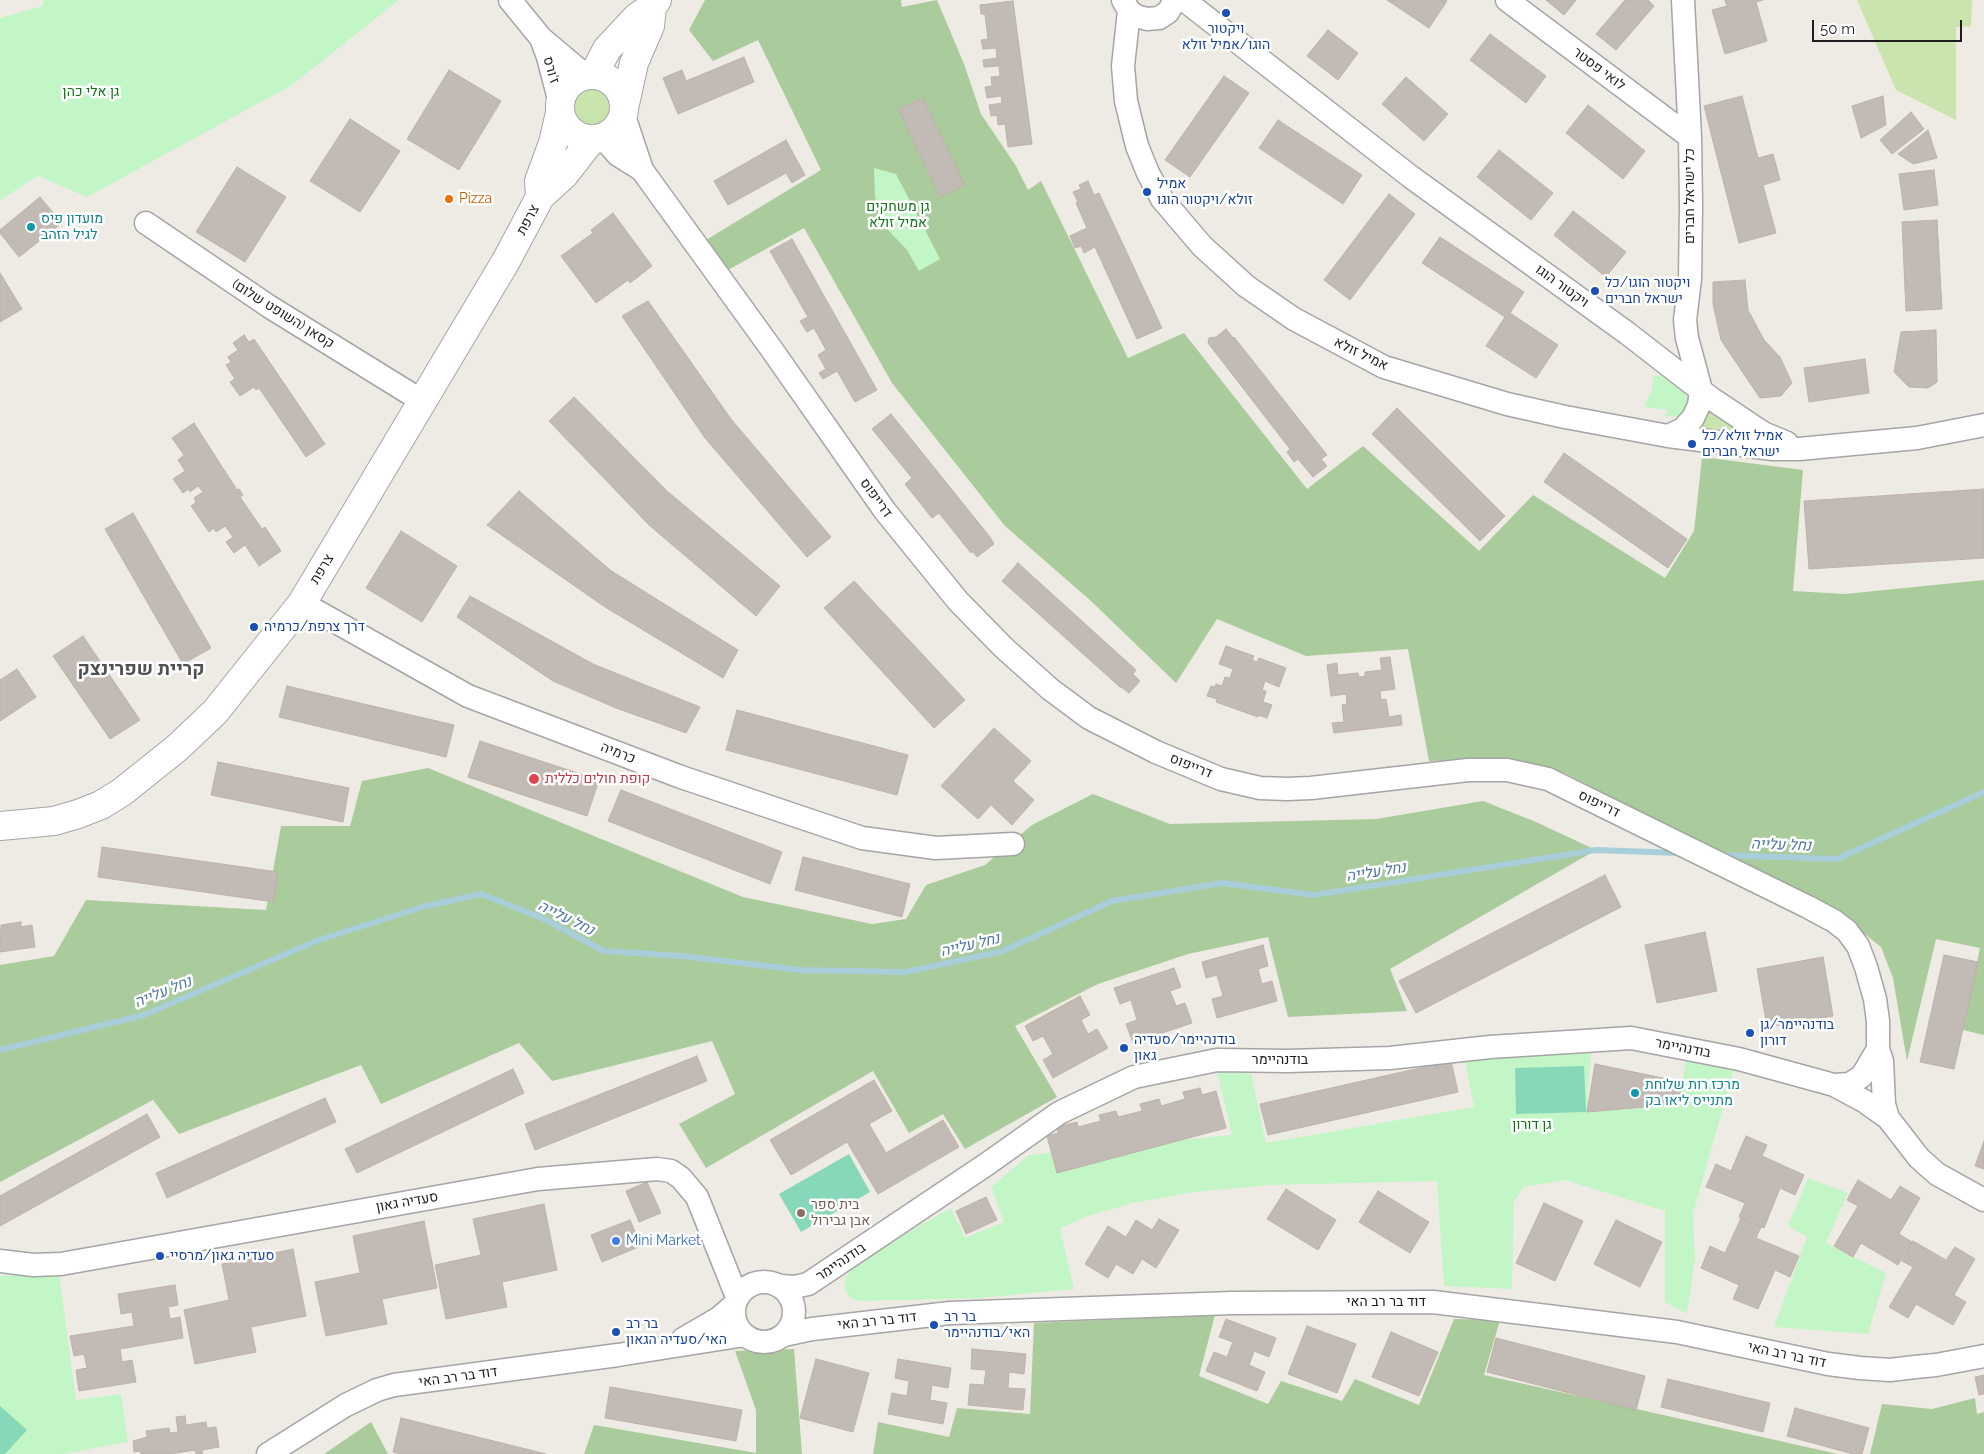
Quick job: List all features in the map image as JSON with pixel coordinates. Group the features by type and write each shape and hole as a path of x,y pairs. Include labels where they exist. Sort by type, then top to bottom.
{"street":[{"name":"ז'ורס","path":"510,0 541,38 589,74"},
{"path":"1126,5 1136,16 1146,19 1159,18 1168,12 1174,0"},
{"name":"ויקטור הוגו","path":"1184,0 1411,177 1762,433 1799,448 1917,438 1984,425"},
{"name":"לואי פסטר","path":"1507,0 1690,137"},
{"name":"כל ישראל חברים","path":"1683,0 1690,137 1690,279 1686,320 1687,338 1701,390"},
{"path":"655,3 650,26 634,63 620,124 613,132 597,138 581,137 572,132 564,124 560,108 562,92 570,82 589,74 606,49 637,17 655,3"},
{"name":"אמיל זולא","path":"1126,5 1123,66 1126,101 1137,146 1148,173 1162,199 1202,246 1246,286 1294,319 1384,367 1506,404 1608,426 1668,436 1773,449 1799,448"},
{"name":"ז'ורס","path":"541,38 548,56 560,108"},
{"path":"589,74 610,79 616,85 622,94 624,110"},
{"name":"צרפת","path":"540,197 540,180 553,143 560,108"},
{"name":"דרייפוס","path":"624,110 642,170 770,347 885,511 958,602 1004,648 1050,689 1089,718 1156,752 1221,779 1260,788 1311,788 1468,770 1507,770 1548,779 1834,921 1847,931 1858,946 1866,967 1878,1020 1878,1049 1882,1061 1884,1104 1888,1118"},
{"name":"דרייפוס","path":"597,138 618,155 642,170"},
{"name":"צרפת","path":"0,826 54,820 78,814 101,805 122,792 177,748 215,712 302,603 506,261 540,197 564,175 597,138"},
{"name":"קסאן (השופט שלום)","path":"146,223 270,307 422,401"},
{"path":"1668,436 1683,429 1693,418 1700,405 1701,390"},
{"name":"כרמיה","path":"302,603 468,696 681,777 862,838 936,848 1013,844"},
{"name":"בודנהיימר","path":"781,1286 794,1287 808,1284 987,1164 1059,1113 1134,1077 1217,1060 1288,1061 1390,1058 1490,1047 1631,1038 1738,1059 1834,1085"},
{"path":"1834,1085 1850,1084 1862,1076 1878,1049"},
{"path":"1834,1085 1864,1101 1888,1118 1911,1149 1928,1166 1959,1187 1984,1200"},
{"name":"סעדיה גאון","path":"0,1261 33,1265 61,1264 538,1179 657,1169 671,1171 681,1178 697,1197 722,1255 736,1301"},
{"path":"762,1281 772,1282 781,1286 793,1301 795,1310 794,1320 784,1335 777,1340 760,1342 744,1335 735,1322 736,1301 748,1287 762,1281"},
{"name":"דוד בר רב האי","path":"665,1348 711,1323 736,1301"},
{"name":"דוד בר רב האי","path":"784,1335 812,1329 950,1313 1232,1303 1434,1302 1677,1332 1828,1364 1860,1368 1890,1370 1936,1365 1984,1356"},
{"name":"דוד בר רב האי","path":"268,1454 346,1404 377,1390 394,1385 665,1348 744,1335"}],"green space":[{"name":"גן אלי כהן","path":"43,0 399,0 292,85 87,197 38,176 0,200 0,18 43,6"},
{"path":"705,0 901,0 902,7 937,0 964,64 981,114 1016,166 1028,190 1041,181 1128,358 1184,333 1307,489 1363,446 1479,551 1533,495 1665,578 1694,531 1702,457 1803,470 1793,591 1845,594 1984,580 1984,1035 1963,1030 1980,948 1936,939 1907,1061 1893,978 1881,947 1842,916 1565,773 1510,760 1429,761 1408,649 1306,656 1217,619 1176,683 1091,601 1005,526 892,383 804,228 728,270 706,240 821,170 758,40 713,61 689,30"},
{"path":"1857,0 1972,0 1971,26 1956,27 1956,120 1896,90"},
{"path":"593,88 606,94 612,107 606,120 593,126 580,120 574,107 580,94"},
{"name":"גן משחקים אמיל זולא","path":"874,168 896,174 940,259 919,271 907,250 882,221 875,197"},
{"path":"1660,375 1687,395 1689,405 1681,417 1664,416 1668,410 1644,407 1652,390 1653,376"},
{"path":"1704,403 1741,431 1742,434 1702,430 1698,422"},
{"path":"428,768 743,897 872,924 906,919 926,885 985,865 1032,825 1093,794 1170,824 1376,819 1483,801 1536,822 1596,850 1390,969 1407,1011 1288,1017 1268,937 1188,954 1098,984 1015,1026 1057,1097 965,1149 943,1114 909,1133 873,1071 706,1168 679,1124 735,1094 712,1041 552,1081 519,1043 381,1104 361,1065 179,1134 153,1100 0,1182 0,965 54,956 86,900 266,910 281,826 350,826 362,781"},
{"name":"גן דורון","path":"1592,1045 1587,1098 1678,1104 1687,1055 1735,1065 1693,1214 1695,1260 1687,1314 1665,1302 1665,1211 1565,1180 1524,1187 1514,1201 1512,1289 1444,1286 1437,1181 1270,1185 1194,1192 1133,1203 1088,1216 1060,1228 1074,1289 980,1298 861,1301 852,1299 845,1291 845,1279 851,1270 886,1245 951,1208 965,1238 1004,1222 991,1187 1029,1155 1232,1135 1217,1071 1251,1074 1266,1143 1474,1107 1464,1055"},
{"path":"1584,1066 1586,1112 1516,1114 1515,1068"},
{"path":"849,1154 870,1192 801,1232 779,1194"},
{"path":"1808,1178 1848,1193 1826,1243 1886,1273 1868,1334 1774,1327 1807,1237 1788,1226"},
{"path":"59,1273 76,1400 121,1394 128,1442 62,1454 0,1454 0,1276"},
{"path":"1215,1315 1199,1376 1268,1404 1281,1381 1342,1401 1355,1379 1419,1405 1454,1319 1500,1320 1484,1375 1838,1454 873,1454 878,1422 949,1437 957,1408 1030,1414 1034,1323"},
{"path":"794,1349 802,1454 584,1454 594,1425 756,1453 756,1410 735,1351"},
{"path":"1975,1398 1977,1414 1984,1412 1984,1454 1870,1454 1882,1404 1932,1409"},
{"path":"0,1406 27,1430 5,1454 0,1454"},
{"path":"371,1422 388,1454 324,1454"}],"building":[{"path":"1387,0 1445,0 1447,1 1429,28"},
{"path":"1546,0 1576,0 1564,15"},
{"path":"1625,0 1648,0 1654,6 1616,50 1596,34"},
{"path":"1725,0 1763,0 1756,2 1767,41 1725,54 1712,10 1727,6"},
{"path":"1013,1 1032,144 1008,147 1005,124 998,125 997,115 991,116 989,105 1002,103 1001,96 987,98 985,87 992,86 991,77 1000,76 999,66 984,67 983,60 997,58 996,48 983,49 981,40 988,39 985,14 981,14 980,5"},
{"path":"1328,30 1358,53 1338,80 1307,56"},
{"path":"1490,34 1546,76 1526,103 1470,60"},
{"path":"744,57 754,82 678,114 663,78 682,70 686,81"},
{"path":"449,70 501,101 459,170 407,139"},
{"path":"1224,76 1249,93 1190,177 1165,160"},
{"path":"1406,77 1448,114 1424,141 1382,104"},
{"path":"1742,96 1758,158 1773,154 1780,180 1763,185 1776,233 1739,243 1704,106"},
{"path":"1883,96 1886,125 1861,138 1852,106"},
{"path":"923,98 965,185 940,197 898,109"},
{"path":"1588,105 1645,151 1623,179 1566,133"},
{"path":"1911,112 1924,129 1892,154 1880,140"},
{"path":"350,119 400,151 360,212 310,181"},
{"path":"1278,120 1362,175 1343,204 1259,148"},
{"path":"1928,130 1937,158 1913,164 1898,154"},
{"path":"786,140 805,175 792,183 786,173 728,205 714,181"},
{"path":"1499,150 1553,193 1531,220 1477,177"},
{"path":"237,167 286,197 245,262 196,232"},
{"path":"1934,170 1938,205 1904,210 1899,174"},
{"path":"1088,181 1094,195 1099,193 1162,328 1137,339 1095,247 1084,253 1081,246 1075,248 1070,236 1087,228 1073,192 1081,189 1079,185"},
{"path":"1389,194 1415,214 1350,300 1324,280"},
{"name":"מועדון פיס לגיל הזהב","path":"40,197 62,223 19,257 0,233 0,230"},
{"path":"1573,211 1626,252 1606,277 1554,235"},
{"path":"613,213 652,266 630,283 628,280 596,303 561,256 593,233 591,230"},
{"path":"1937,220 1942,309 1906,311 1902,222"},
{"path":"1440,237 1524,292 1510,313 1558,345 1536,378 1486,346 1505,317 1422,263"},
{"path":"792,239 877,390 855,402 837,371 823,379 819,373 826,369 818,355 826,350 814,328 807,332 800,321 808,317 770,251"},
{"path":"0,273 22,309 0,322"},
{"path":"1745,280 1748,310 1764,340 1780,357 1792,383 1781,396 1760,398 1721,340 1713,304 1713,282"},
{"path":"648,301 731,419 831,537 807,557 705,438 622,316"},
{"path":"1226,329 1327,455 1321,459 1327,466 1313,477 1298,459 1294,462 1287,452 1290,449 1208,343 1209,338 1216,337"},
{"path":"1936,330 1937,382 1928,388 1909,387 1894,372 1901,332"},
{"path":"244,335 249,342 254,339 325,444 306,457 259,388 256,390 254,387 240,396 230,382 235,379 226,365 231,362 228,357 238,350 233,343"},
{"path":"1865,359 1869,393 1809,402 1804,368"},
{"path":"574,397 667,491 780,586 756,616 649,525 549,421"},
{"path":"1397,408 1505,516 1480,541 1372,434"},
{"path":"891,414 990,537 994,544 977,557 972,551 971,553 939,513 932,518 905,484 912,478 872,429"},
{"path":"194,423 237,490 239,489 243,495 240,497 262,529 265,527 281,551 259,566 245,545 234,553 226,542 233,537 225,526 216,532 214,528 209,532 191,506 196,502 194,498 203,492 198,486 190,492 189,489 183,493 173,479 185,471 178,460 184,455 172,438"},
{"path":"1564,453 1687,539 1668,568 1544,482"},
{"path":"1984,489 1984,558 1809,569 1804,501"},
{"path":"519,491 610,570 738,650 723,678 605,607 487,525"},
{"path":"133,513 211,648 183,664 105,529"},
{"path":"401,531 457,566 422,622 366,588"},
{"path":"1018,563 1136,670 1133,674 1140,681 1129,693 1121,688 1002,581"},
{"path":"854,581 965,700 934,728 824,608"},
{"path":"470,596 593,664 700,707 686,733 616,708 553,681 457,617"},
{"path":"83,636 140,720 110,739 53,656"},
{"path":"1226,646 1254,656 1252,660 1257,662 1259,658 1286,668 1279,687 1265,681 1262,690 1266,691 1263,702 1272,705 1267,718 1258,715 1258,717 1216,702 1217,699 1207,696 1211,686 1215,687 1216,684 1222,686 1225,677 1230,678 1233,669 1219,664"},
{"path":"1390,657 1395,689 1380,691 1381,700 1386,699 1389,717 1401,715 1402,725 1334,733 1332,723 1344,722 1342,705 1347,704 1346,694 1331,696 1327,665 1337,663 1338,675 1358,673 1359,677 1365,676 1365,672 1382,670 1380,658"},
{"path":"17,669 36,697 0,721 0,680"},
{"path":"287,686 454,725 446,757 279,717"},
{"path":"737,710 908,755 897,795 726,750"},
{"path":"994,728 1031,761 1013,781 1034,800 1012,825 991,805 978,819 941,786"},
{"name":"קופת חולים כללית","path":"480,741 599,780 587,816 468,777"},
{"path":"218,762 349,788 343,822 211,795"},
{"path":"621,790 782,852 770,884 608,821"},
{"path":"102,847 278,872 274,902 98,877"},
{"path":"803,857 910,884 902,917 795,890"},
{"path":"1605,875 1621,907 1416,1013 1399,981"},
{"path":"21,922 21,927 32,925 35,947 0,952 1,925"},
{"path":"1705,932 1717,991 1657,1003 1645,945"},
{"path":"1263,945 1268,966 1258,969 1262,984 1272,981 1277,1001 1217,1018 1212,999 1223,996 1217,975 1206,978 1202,962"},
{"path":"1944,955 1978,962 1954,1069 1920,1062"},
{"path":"1823,957 1833,1016 1767,1027 1757,969"},
{"path":"1174,968 1181,987 1170,991 1176,1006 1185,1003 1192,1023 1133,1043 1126,1024 1137,1020 1131,1000 1120,1004 1114,988"},
{"path":"1080,996 1090,1015 1081,1020 1088,1034 1097,1029 1108,1048 1053,1078 1043,1060 1053,1054 1043,1036 1033,1041 1025,1026"},
{"path":"697,1056 707,1081 535,1150 525,1124"},
{"path":"1451,1061 1458,1092 1268,1135 1260,1104"},
{"name":"מרכז רות שלוחת מתנייס ליאו בק","path":"1595,1064 1682,1082 1679,1104 1587,1112"},
{"path":"513,1069 524,1093 357,1173 345,1149"},
{"path":"874,1080 892,1111 869,1124 886,1153 943,1120 959,1147 878,1194 847,1142 791,1175 770,1140"},
{"path":"1200,1088 1202,1095 1216,1091 1226,1128 1057,1173 1047,1136 1058,1133 1057,1127 1077,1122 1078,1127 1101,1121 1099,1115 1116,1111 1118,1117 1142,1111 1140,1104 1159,1099 1161,1106 1185,1099 1183,1092"},
{"path":"325,1098 336,1122 167,1198 156,1173"},
{"path":"147,1114 160,1137 0,1226 0,1196"},
{"path":"1746,1136 1767,1145 1762,1156 1804,1175 1795,1195 1780,1188 1764,1228 1739,1217 1745,1203 1706,1187 1716,1164 1731,1171"},
{"path":"1984,1141 1984,1169 1975,1166"},
{"path":"1858,1180 1891,1200 1900,1186 1920,1198 1899,1234 1912,1242 1898,1265 1861,1243 1853,1257 1834,1246 1858,1206 1847,1200"},
{"path":"647,1182 661,1213 639,1222 626,1191"},
{"path":"1286,1189 1336,1220 1318,1250 1267,1219"},
{"path":"1378,1191 1429,1222 1410,1253 1359,1222"},
{"path":"986,1197 997,1220 966,1234 956,1211"},
{"path":"1544,1203 1583,1221 1555,1281 1516,1263"},
{"path":"544,1204 557,1270 502,1282 507,1307 446,1319 435,1265 481,1255 473,1219"},
{"path":"1741,1218 1761,1227 1756,1238 1799,1256 1790,1277 1775,1270 1758,1309 1733,1299 1739,1285 1701,1268 1710,1246 1725,1253"},
{"path":"1159,1219 1179,1230 1156,1268 1142,1259 1133,1274 1116,1264 1108,1278 1085,1264 1108,1226 1126,1237 1136,1220 1152,1230"},
{"name":"Mini Market","path":"630,1220 641,1246 602,1262 591,1235"},
{"path":"1616,1220 1662,1242 1640,1287 1594,1264"},
{"path":"424,1221 437,1288 382,1299 387,1324 326,1336 315,1282 360,1273 353,1236"},
{"path":"1913,1241 1946,1260 1955,1247 1975,1259 1954,1295 1966,1302 1953,1325 1916,1304 1908,1318 1889,1307 1913,1267 1902,1261"},
{"path":"293,1249 306,1316 251,1327 256,1352 195,1364 184,1310 229,1300 222,1264"},
{"path":"175,1285 178,1305 168,1307 170,1319 180,1317 183,1338 120,1349 122,1362 132,1360 136,1382 79,1391 76,1370 87,1368 84,1354 74,1356 70,1336 134,1326 132,1312 121,1314 118,1294"},
{"path":"1226,1319 1276,1338 1269,1357 1254,1351 1249,1365 1265,1372 1257,1391 1206,1371 1214,1352 1227,1357 1233,1342 1219,1337"},
{"path":"1307,1326 1356,1344 1337,1393 1288,1374"},
{"path":"1391,1332 1438,1352 1419,1396 1372,1377"},
{"path":"1496,1338 1645,1376 1636,1410 1487,1372"},
{"path":"972,1349 1026,1354 1024,1374 1009,1372 1008,1388 1025,1389 1023,1410 968,1405 970,1384 984,1385 986,1370 971,1369"},
{"path":"816,1359 869,1373 853,1432 800,1418"},
{"path":"898,1359 951,1368 948,1388 932,1385 930,1400 947,1403 943,1424 888,1414 892,1393 907,1396 909,1381 895,1378"},
{"path":"1984,1375 1984,1394 1979,1395 1975,1377"},
{"path":"1668,1379 1770,1403 1763,1432 1661,1407"},
{"path":"610,1387 742,1410 736,1441 605,1418"},
{"path":"1795,1408 1869,1428 1862,1454 1853,1454 1787,1436"},
{"path":"185,1416 186,1425 206,1422 207,1428 216,1427 219,1447 202,1450 203,1453 196,1454 195,1450 170,1454 141,1454 140,1451 134,1452 133,1441 147,1437 146,1431 169,1428 170,1433 178,1432 176,1417"},
{"path":"401,1418 546,1454 401,1454 393,1452"}],"waterway":[{"name":"נחל עלייה","path":"1720,855 1837,859 1984,792"},
{"name":"נחל עלייה","path":"0,1050 144,1015 316,941 422,907 481,894 542,918 604,951 682,956 801,970 906,972 1003,951 1112,901 1222,883 1314,895 1596,850 1680,853"}],"place":[{"name":"ויקטור הוגו/אמיל זולא","path":"1226,13"},
{"name":"אמיל זולא/ויקטור הוגו","path":"1147,192"},
{"name":"Pizza","path":"449,199"},
{"name":"מועדון פיס לגיל הזהב","path":"31,227"},
{"name":"ויקטור הוגו/כל ישראל חברים","path":"1595,291"},
{"name":"אמיל זולא/כל ישראל חברים","path":"1692,444"},
{"name":"דרך צרפת/כרמיה","path":"254,627"},
{"name":"קופת חולים כללית","path":"534,779"},
{"name":"בודנהיימר/גן דורון","path":"1750,1033"},
{"name":"בודנהיימר/סעדיה גאון","path":"1124,1048"},
{"name":"מרכז רות שלוחת מתנייס ליאו בק","path":"1635,1093"},
{"name":"בית ספר אבן גבירול","path":"801,1213"},
{"name":"Mini Market","path":"616,1241"},
{"name":"סעדיה גאון/מרסיי","path":"160,1256"},
{"name":"בר רב האי/בודנהיימר","path":"934,1325"},
{"name":"בר רב האי/סעדיה הגאון","path":"616,1332"}],"district":[{"name":"קריית שפרינצק","path":"141,669"}]}
